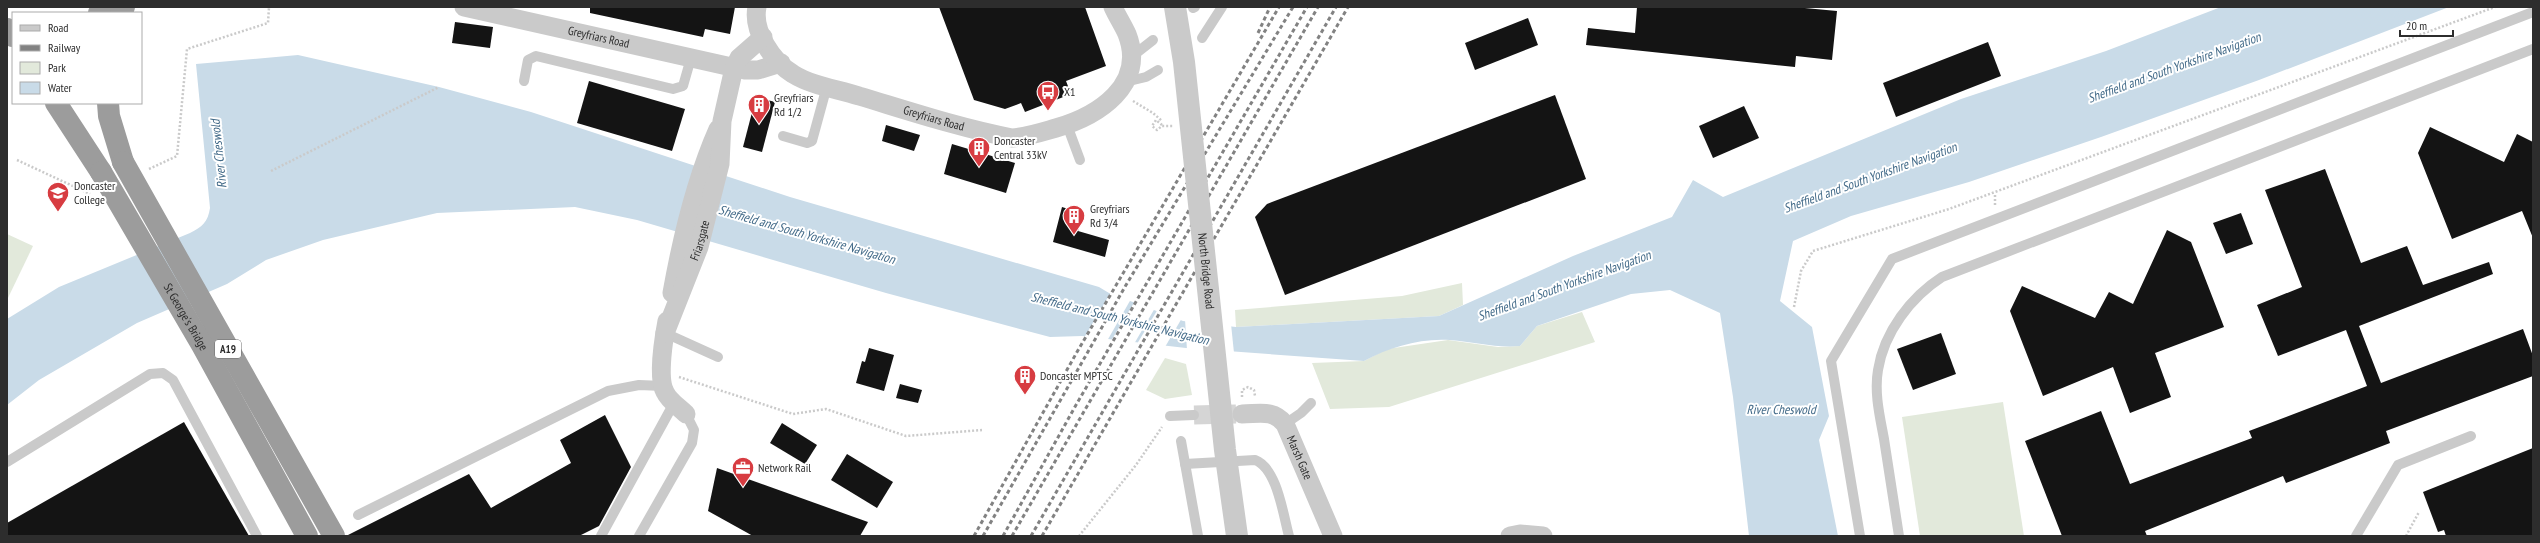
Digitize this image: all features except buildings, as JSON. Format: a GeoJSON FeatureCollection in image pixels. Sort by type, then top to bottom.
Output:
{"type":"FeatureCollection","features":[{"type":"Feature","properties":{"kind":"highway","name":"St George's Bridge"},"geometry":{"type":"LineString","coordinates":[[57,104],[100,172],[202,345],[307,536]]}},
{"type":"Feature","properties":{"kind":"highway","name":"St George's Bridge"},"geometry":{"type":"LineString","coordinates":[[108,104],[109,116],[132,167],[334,536]]}},
{"type":"Feature","properties":{"kind":"street","name":"Greyfriars Road"},"geometry":{"type":"LineString","coordinates":[[464,7],[516,13],[691,58],[745,70],[758,70],[771,50],[800,78],[1012,138],[1026,137],[1067,125],[1102,109],[1121,87],[1128,73],[1130,58],[1127,34],[1113,7]]}},
{"type":"Feature","properties":{"kind":"street"},"geometry":{"type":"LineString","coordinates":[[734,68],[739,58],[771,50],[757,22],[757,7]]}},
{"type":"Feature","properties":{"kind":"street","name":"North Bridge Road"},"geometry":{"type":"LineString","coordinates":[[1188,7],[1184,62],[1224,450],[1237,536]]}},
{"type":"Feature","properties":{"kind":"street","name":"Friarsgate"},"geometry":{"type":"LineString","coordinates":[[662,379],[665,333],[712,162],[734,68]]}},
{"type":"Feature","properties":{"kind":"street"},"geometry":{"type":"LineString","coordinates":[[662,379],[664,392],[680,409]]}},
{"type":"Feature","properties":{"kind":"street","name":"Marsh Gate"},"geometry":{"type":"LineString","coordinates":[[1245,404],[1278,416],[1285,424],[1333,536]]}},
{"type":"Feature","properties":{"kind":"street"},"geometry":{"type":"LineString","coordinates":[[1510,536],[1520,534],[1543,536]]}},
{"type":"Feature","properties":{"kind":"lane"},"geometry":{"type":"LineString","coordinates":[[1202,38],[1222,7]]}},
{"type":"Feature","properties":{"kind":"lane"},"geometry":{"type":"LineString","coordinates":[[1860,536],[1831,361],[1892,259],[2533,12]]}},
{"type":"Feature","properties":{"kind":"lane"},"geometry":{"type":"LineString","coordinates":[[1130,58],[1153,40]]}},
{"type":"Feature","properties":{"kind":"lane"},"geometry":{"type":"LineString","coordinates":[[1899,536],[1877,396],[1878,370],[1885,345],[1899,319],[1928,286],[1942,277],[2533,49]]}},
{"type":"Feature","properties":{"kind":"lane"},"geometry":{"type":"LineString","coordinates":[[524,81],[528,60],[536,56],[673,88],[680,88],[684,86],[691,58]]}},
{"type":"Feature","properties":{"kind":"lane"},"geometry":{"type":"LineString","coordinates":[[1121,87],[1158,70]]}},
{"type":"Feature","properties":{"kind":"lane"},"geometry":{"type":"LineString","coordinates":[[783,136],[807,143],[812,141],[827,86]]}},
{"type":"Feature","properties":{"kind":"lane"},"geometry":{"type":"LineString","coordinates":[[1067,125],[1080,160]]}},
{"type":"Feature","properties":{"kind":"lane"},"geometry":{"type":"LineString","coordinates":[[665,333],[718,356]]}},
{"type":"Feature","properties":{"kind":"lane"},"geometry":{"type":"LineString","coordinates":[[7,462],[150,374],[163,373],[174,380],[257,536]]}},
{"type":"Feature","properties":{"kind":"lane"},"geometry":{"type":"LineString","coordinates":[[358,515],[608,391],[662,379]]}},
{"type":"Feature","properties":{"kind":"lane"},"geometry":{"type":"LineString","coordinates":[[1285,424],[1301,413],[1311,403]]}},
{"type":"Feature","properties":{"kind":"lane"},"geometry":{"type":"LineString","coordinates":[[601,536],[680,409],[694,430],[692,443],[639,536]]}},
{"type":"Feature","properties":{"kind":"lane"},"geometry":{"type":"LineString","coordinates":[[1170,416],[1194,415]]}},
{"type":"Feature","properties":{"kind":"lane"},"geometry":{"type":"LineString","coordinates":[[2356,536],[2398,465],[2471,436]]}},
{"type":"Feature","properties":{"kind":"lane"},"geometry":{"type":"LineString","coordinates":[[1181,441],[1198,536]]}},
{"type":"Feature","properties":{"kind":"lane"},"geometry":{"type":"LineString","coordinates":[[1185,464],[1255,460],[1261,462],[1272,477],[1289,536]]}},
{"type":"Feature","properties":{"kind":"path"},"geometry":{"type":"LineString","coordinates":[[132,167],[177,156],[187,49],[268,23],[270,7]]}},
{"type":"Feature","properties":{"kind":"path"},"geometry":{"type":"LineString","coordinates":[[1794,307],[1801,271],[1813,251],[1949,209],[2495,7]]}},
{"type":"Feature","properties":{"kind":"path"},"geometry":{"type":"LineString","coordinates":[[272,171],[438,87]]}},
{"type":"Feature","properties":{"kind":"path"},"geometry":{"type":"LineString","coordinates":[[1121,87],[1163,123],[1162,125],[1158,120],[1155,121],[1152,125],[1154,129],[1159,130],[1162,126]]}},
{"type":"Feature","properties":{"kind":"path"},"geometry":{"type":"LineString","coordinates":[[17,160],[92,195]]}},
{"type":"Feature","properties":{"kind":"path"},"geometry":{"type":"LineString","coordinates":[[662,379],[793,414],[826,409],[906,436],[982,430]]}},
{"type":"Feature","properties":{"kind":"path"},"geometry":{"type":"LineString","coordinates":[[1250,387],[1255,394],[1245,404],[1242,390],[1250,387]]}},
{"type":"Feature","properties":{"kind":"path"},"geometry":{"type":"LineString","coordinates":[[1079,536],[1136,465],[1170,416]]}},
{"type":"Feature","properties":{"kind":"path"},"geometry":{"type":"LineString","coordinates":[[2406,536],[2419,512]]}},
{"type":"Feature","properties":{"kind":"green space"},"geometry":{"type":"Polygon","coordinates":[[[7,234],[33,246],[7,300],[7,234]]]}},
{"type":"Feature","properties":{"kind":"green space"},"geometry":{"type":"Polygon","coordinates":[[[1462,283],[1463,305],[1439,316],[1236,327],[1235,310],[1402,296],[1462,283]]]}},
{"type":"Feature","properties":{"kind":"green space"},"geometry":{"type":"Polygon","coordinates":[[[1582,312],[1595,342],[1389,407],[1330,409],[1312,363],[1364,361],[1387,349],[1448,340],[1498,347],[1520,346],[1537,326],[1582,312]]]}},
{"type":"Feature","properties":{"kind":"green space"},"geometry":{"type":"Polygon","coordinates":[[[1165,358],[1186,364],[1192,395],[1165,399],[1146,390],[1165,358]]]}},
{"type":"Feature","properties":{"kind":"green space"},"geometry":{"type":"Polygon","coordinates":[[[2003,402],[2024,536],[1920,536],[1902,417],[2003,402]]]}},
{"type":"Feature","properties":{"kind":"water"},"geometry":{"type":"Polygon","coordinates":[[[2221,7],[2449,7],[2259,80],[2101,137],[1969,182],[1851,216],[1793,241],[1780,301],[1812,327],[1829,416],[1819,440],[1838,536],[1749,536],[1733,397],[1720,313],[1670,290],[1631,294],[1537,326],[1520,346],[1493,346],[1450,340],[1428,340],[1406,344],[1364,361],[1186,348],[1082,336],[1050,337],[886,293],[637,220],[575,207],[437,213],[323,240],[266,260],[227,284],[137,323],[39,380],[7,405],[7,319],[59,287],[198,229],[208,217],[210,208],[196,64],[298,55],[439,87],[531,112],[790,197],[1099,287],[1109,293],[1183,321],[1236,327],[1439,316],[1573,256],[1672,217],[1693,180],[1723,197],[1961,99],[2106,51],[2221,7]]]}},
{"type":"Feature","properties":{"kind":"pier"},"geometry":{"type":"Polygon","coordinates":[[[1111,292],[1131,299],[1107,341],[1084,338],[1111,292]]]}},
{"type":"Feature","properties":{"kind":"pier"},"geometry":{"type":"Polygon","coordinates":[[[1135,301],[1155,308],[1134,344],[1111,341],[1135,301]]]}},
{"type":"Feature","properties":{"kind":"pier"},"geometry":{"type":"Polygon","coordinates":[[[1158,309],[1182,318],[1165,347],[1137,344],[1158,309]]]}},
{"type":"Feature","properties":{"kind":"pier"},"geometry":{"type":"Polygon","coordinates":[[[1185,319],[1231,324],[1234,353],[1187,350],[1185,319]]]}},
{"type":"Feature","properties":{"kind":"tunnel"},"geometry":{"type":"LineString","coordinates":[[1194,415],[1236,414]]}},
{"type":"Feature","properties":{"kind":"railway"},"geometry":{"type":"LineString","coordinates":[[1258,33],[1270,7]]}},
{"type":"Feature","properties":{"kind":"railway"},"geometry":{"type":"LineString","coordinates":[[974,536],[1077,352],[1279,7]]}},
{"type":"Feature","properties":{"kind":"railway"},"geometry":{"type":"LineString","coordinates":[[983,536],[1126,285],[1293,7]]}},
{"type":"Feature","properties":{"kind":"railway"},"geometry":{"type":"LineString","coordinates":[[1003,536],[1076,405],[1307,7]]}},
{"type":"Feature","properties":{"kind":"railway"},"geometry":{"type":"LineString","coordinates":[[1012,536],[1318,7]]}},
{"type":"Feature","properties":{"kind":"railway"},"geometry":{"type":"LineString","coordinates":[[1031,536],[1336,7]]}},
{"type":"Feature","properties":{"kind":"railway"},"geometry":{"type":"LineString","coordinates":[[1042,536],[1348,7]]}},
{"type":"Feature","properties":{"kind":"place","name":"X1"},"geometry":{"type":"Point","coordinates":[1048,112]}},
{"type":"Feature","properties":{"kind":"place","name":"Greyfriars Rd 1/2"},"geometry":{"type":"Point","coordinates":[759,124]}},
{"type":"Feature","properties":{"kind":"place","name":"Doncaster Central 33kV"},"geometry":{"type":"Point","coordinates":[979,168]}},
{"type":"Feature","properties":{"kind":"place","name":"Doncaster College"},"geometry":{"type":"Point","coordinates":[58,212]}},
{"type":"Feature","properties":{"kind":"place","name":"Greyfriars Rd 3/4"},"geometry":{"type":"Point","coordinates":[1074,236]}},
{"type":"Feature","properties":{"kind":"place","name":"Doncaster MPTSC"},"geometry":{"type":"Point","coordinates":[1025,396]}},
{"type":"Feature","properties":{"kind":"place","name":"Network Rail"},"geometry":{"type":"Point","coordinates":[743,488]}},
{"type":"Feature","properties":{"kind":"water label","name":"Sheffield and South Yorkshire Navigation"},"geometry":{"type":"Point","coordinates":[2174,67]}},
{"type":"Feature","properties":{"kind":"water label","name":"River Cheswold"},"geometry":{"type":"Point","coordinates":[218,154]}},
{"type":"Feature","properties":{"kind":"water label","name":"Sheffield and South Yorkshire Navigation"},"geometry":{"type":"Point","coordinates":[1870,177]}},
{"type":"Feature","properties":{"kind":"water label","name":"Sheffield and South Yorkshire Navigation"},"geometry":{"type":"Point","coordinates":[807,234]}},
{"type":"Feature","properties":{"kind":"water label","name":"Sheffield and South Yorkshire Navigation"},"geometry":{"type":"Point","coordinates":[1564,285]}},
{"type":"Feature","properties":{"kind":"water label","name":"Sheffield and South Yorkshire Navigation"},"geometry":{"type":"Point","coordinates":[1120,318]}},
{"type":"Feature","properties":{"kind":"water label","name":"River Cheswold"},"geometry":{"type":"Point","coordinates":[1781,409]}}]}
